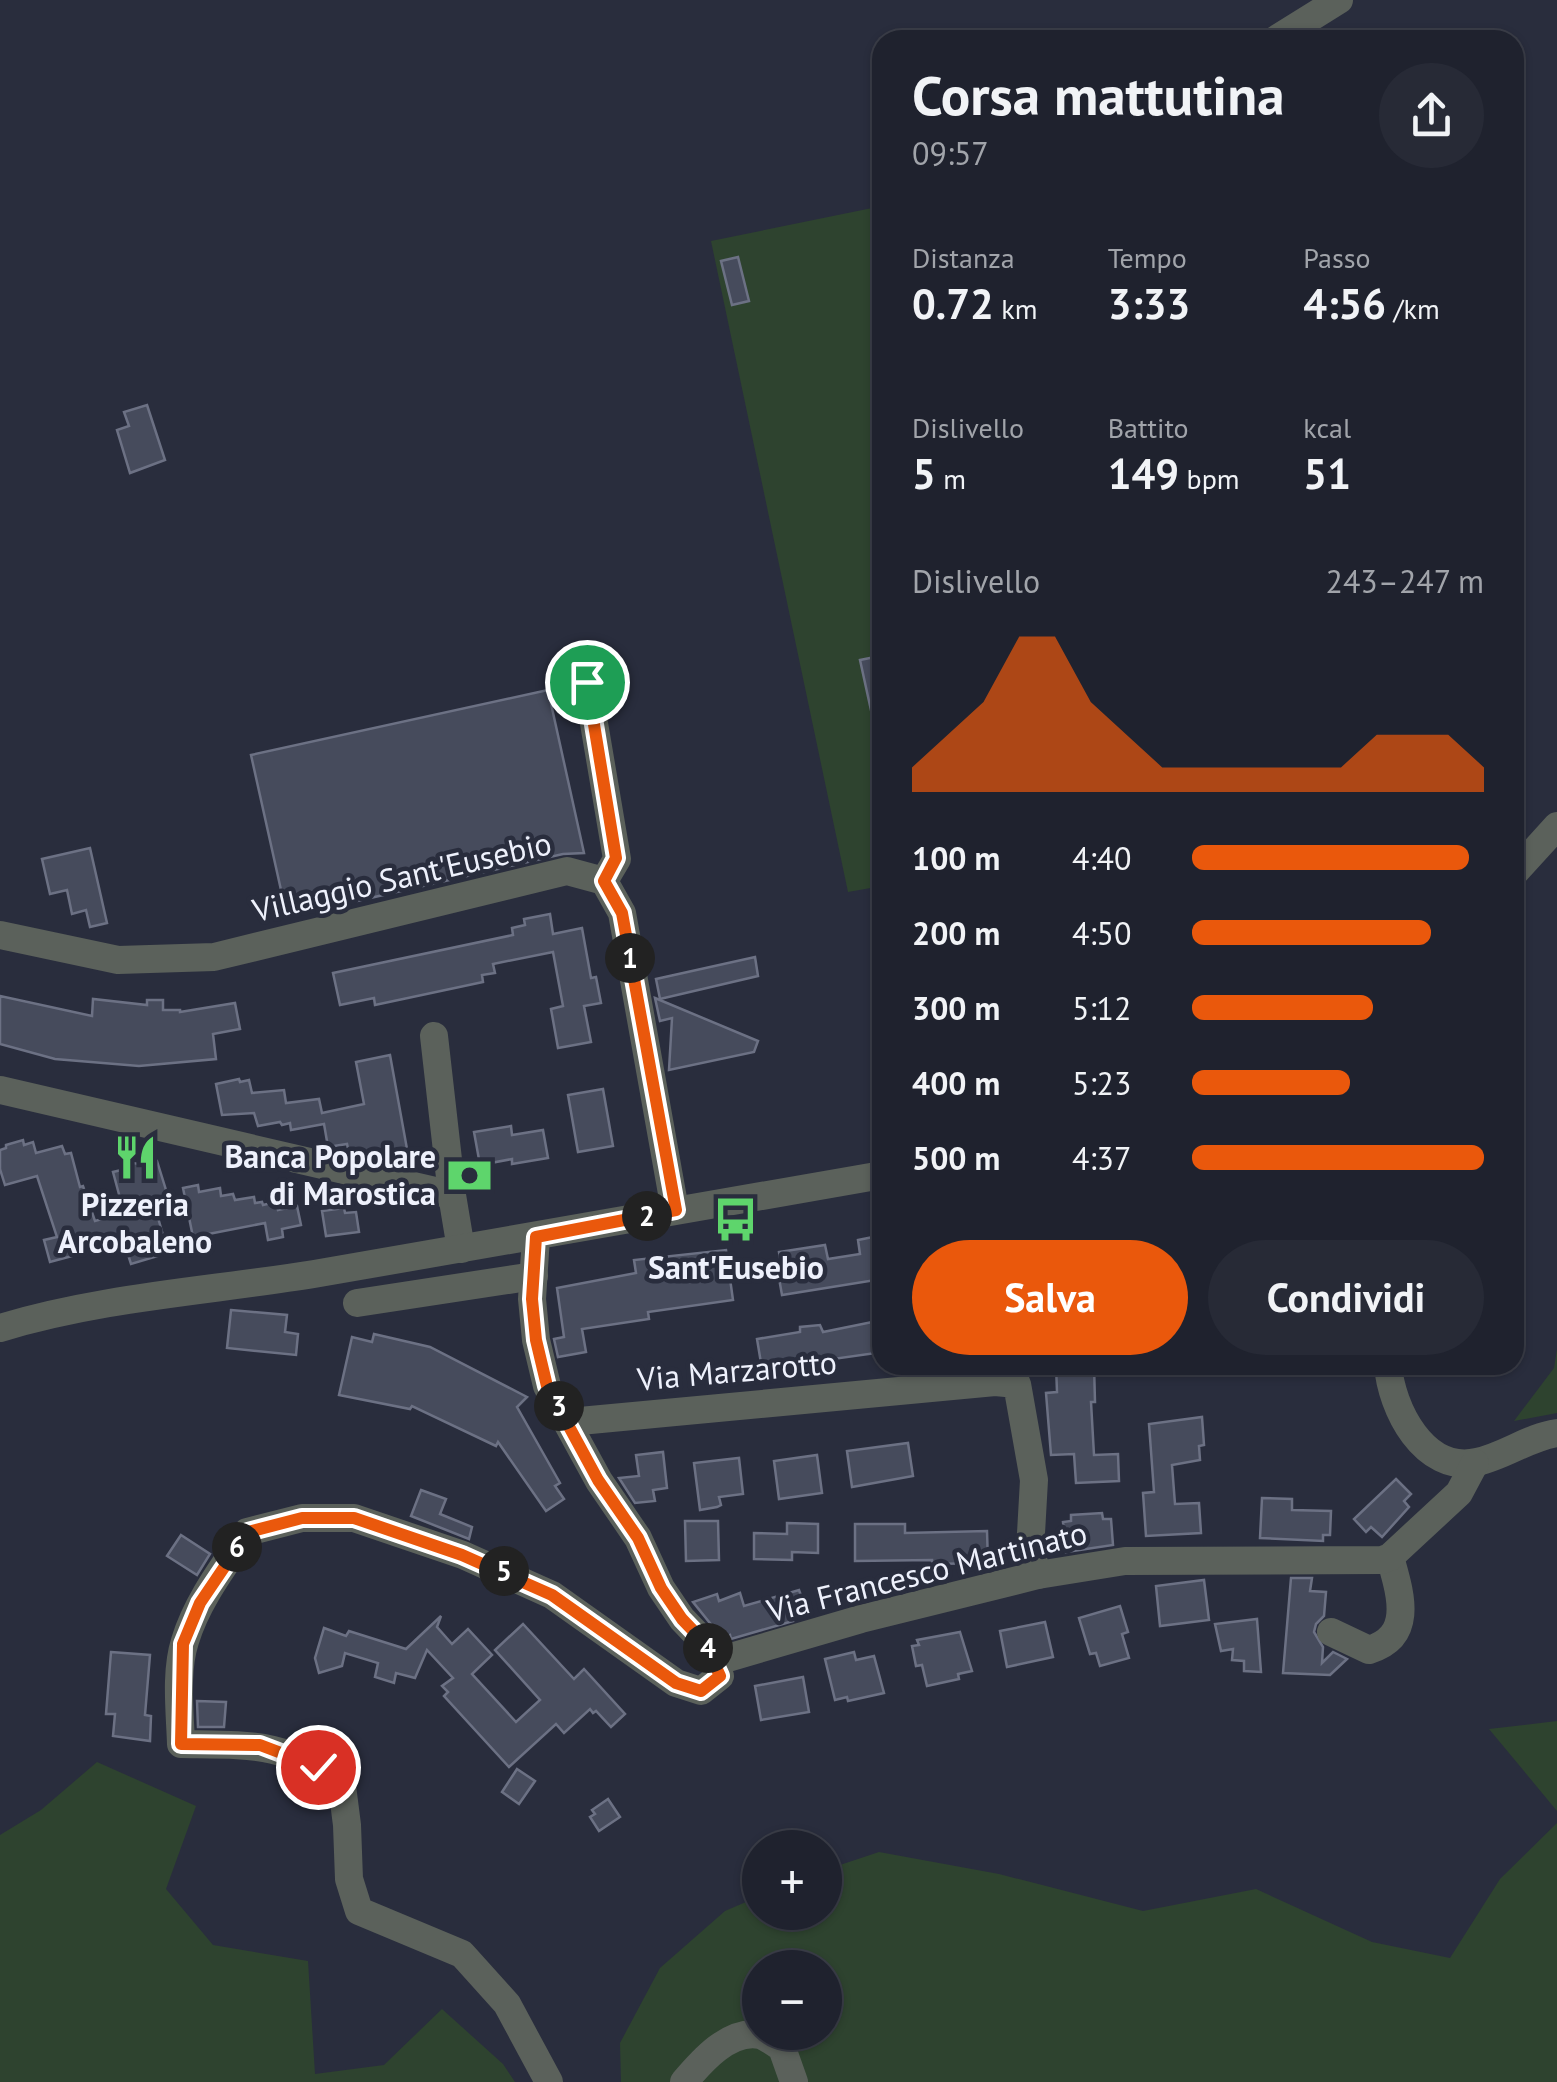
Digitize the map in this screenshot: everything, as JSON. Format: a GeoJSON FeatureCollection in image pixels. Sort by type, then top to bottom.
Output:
{"type":"FeatureCollection","features":[{"type":"Feature","properties":{"kind":"street"},"geometry":{"type":"LineString","coordinates":[[1291,30],[1339,0]]}},
{"type":"Feature","properties":{"kind":"street"},"geometry":{"type":"LineString","coordinates":[[566,664],[587,682],[616,858],[604,881],[622,913],[676,1210]]}},
{"type":"Feature","properties":{"kind":"street"},"geometry":{"type":"LineString","coordinates":[[1524,862],[1557,826]]}},
{"type":"Feature","properties":{"kind":"street","name":"Villaggio Sant'Eusebio"},"geometry":{"type":"LineString","coordinates":[[0,935],[118,960],[214,957],[566,871],[604,881]]}},
{"type":"Feature","properties":{"kind":"street"},"geometry":{"type":"LineString","coordinates":[[434,1036],[461,1249]]}},
{"type":"Feature","properties":{"kind":"street"},"geometry":{"type":"LineString","coordinates":[[0,1090],[452,1194]]}},
{"type":"Feature","properties":{"kind":"street"},"geometry":{"type":"LineString","coordinates":[[0,1328],[50,1313],[123,1300],[257,1283],[872,1177]]}},
{"type":"Feature","properties":{"kind":"street"},"geometry":{"type":"LineString","coordinates":[[536,1237],[536,1340],[547,1386],[598,1480],[638,1538],[661,1588],[705,1643],[720,1676],[701,1691],[676,1683],[552,1595],[462,1555],[354,1518],[302,1518],[248,1532],[200,1603],[183,1644],[181,1744],[260,1745],[318,1767],[342,1786],[349,1879],[359,1910],[462,1954],[507,2004],[549,2082]]}},
{"type":"Feature","properties":{"kind":"street"},"geometry":{"type":"LineString","coordinates":[[357,1304],[534,1276]]}},
{"type":"Feature","properties":{"kind":"street"},"geometry":{"type":"LineString","coordinates":[[1390,1375],[1394,1394],[1414,1437],[1434,1454],[1453,1462],[1474,1463],[1545,1434],[1557,1433]]}},
{"type":"Feature","properties":{"kind":"street","name":"Via Marzarotto"},"geometry":{"type":"LineString","coordinates":[[568,1422],[995,1382],[1017,1384],[1034,1480],[1030,1551],[1038,1575]]}},
{"type":"Feature","properties":{"kind":"street"},"geometry":{"type":"LineString","coordinates":[[1331,1632],[1369,1650],[1384,1645],[1396,1634],[1401,1608],[1390,1556],[1459,1493],[1474,1463]]}},
{"type":"Feature","properties":{"kind":"street","name":"Via Francesco Martinato"},"geometry":{"type":"LineString","coordinates":[[714,1662],[1038,1575],[1124,1561],[1382,1560],[1390,1556]]}},
{"type":"Feature","properties":{"kind":"street"},"geometry":{"type":"LineString","coordinates":[[684,2082],[728,2040],[759,2035],[782,2048],[794,2082]]}},
{"type":"Feature","properties":{"kind":"green space"},"geometry":{"type":"Polygon","coordinates":[[[872,208],[872,888],[848,892],[711,241],[872,208]]]}},
{"type":"Feature","properties":{"kind":"green space"},"geometry":{"type":"Polygon","coordinates":[[[1557,1349],[1557,1413],[1514,1421],[1554,1368],[1557,1349]]]}},
{"type":"Feature","properties":{"kind":"green space"},"geometry":{"type":"Polygon","coordinates":[[[1557,1721],[1557,1811],[1489,1729],[1557,1721]]]}},
{"type":"Feature","properties":{"kind":"green space"},"geometry":{"type":"Polygon","coordinates":[[[97,1762],[196,1806],[166,1889],[213,1945],[308,1961],[315,2074],[384,2065],[442,2009],[503,2064],[515,2082],[0,2082],[0,1835],[41,1810],[97,1762]]]}},
{"type":"Feature","properties":{"kind":"green space"},"geometry":{"type":"Polygon","coordinates":[[[1557,1823],[1557,2082],[621,2082],[620,2043],[660,1968],[725,1911],[742,1904],[742,1930],[842,1930],[842,1864],[879,1852],[999,1874],[1143,1911],[1256,1889],[1372,1942],[1450,1958],[1500,1879],[1557,1823]]]}},
{"type":"Feature","properties":{"kind":"building"},"geometry":{"type":"Polygon","coordinates":[[[738,257],[749,301],[732,305],[721,261],[738,257]]]}},
{"type":"Feature","properties":{"kind":"building"},"geometry":{"type":"Polygon","coordinates":[[[147,405],[165,460],[130,473],[117,430],[129,426],[124,412],[147,405]]]}},
{"type":"Feature","properties":{"kind":"building"},"geometry":{"type":"Polygon","coordinates":[[[872,658],[872,715],[860,660],[872,658]]]}},
{"type":"Feature","properties":{"kind":"building"},"geometry":{"type":"Polygon","coordinates":[[[548,690],[584,853],[563,854],[287,917],[251,755],[548,690]]]}},
{"type":"Feature","properties":{"kind":"building"},"geometry":{"type":"Polygon","coordinates":[[[90,848],[107,923],[90,927],[86,910],[72,914],[67,890],[50,894],[42,859],[90,848]]]}},
{"type":"Feature","properties":{"kind":"building"},"geometry":{"type":"Polygon","coordinates":[[[550,914],[553,934],[582,928],[591,978],[596,977],[601,1003],[584,1006],[591,1042],[558,1048],[551,1009],[563,1006],[553,952],[493,964],[495,973],[482,975],[483,982],[375,1005],[374,998],[340,1005],[333,973],[513,935],[512,928],[525,925],[524,919],[550,914]]]}},
{"type":"Feature","properties":{"kind":"building"},"geometry":{"type":"Polygon","coordinates":[[[755,957],[758,976],[660,999],[656,979],[755,957]]]}},
{"type":"Feature","properties":{"kind":"building"},"geometry":{"type":"Polygon","coordinates":[[[0,996],[92,1016],[93,999],[147,1005],[147,1000],[163,1000],[163,1010],[180,1012],[235,1003],[240,1029],[213,1034],[216,1059],[139,1066],[55,1059],[0,1044],[0,996]]]}},
{"type":"Feature","properties":{"kind":"building"},"geometry":{"type":"Polygon","coordinates":[[[655,998],[758,1041],[754,1052],[669,1070],[672,1018],[660,1021],[655,998]]]}},
{"type":"Feature","properties":{"kind":"building"},"geometry":{"type":"Polygon","coordinates":[[[390,1055],[407,1149],[366,1157],[362,1151],[349,1153],[347,1144],[328,1147],[324,1124],[291,1130],[290,1123],[258,1126],[254,1113],[222,1115],[216,1084],[239,1079],[249,1080],[252,1093],[284,1090],[286,1103],[319,1099],[322,1113],[364,1104],[356,1062],[390,1055]]]}},
{"type":"Feature","properties":{"kind":"building"},"geometry":{"type":"Polygon","coordinates":[[[603,1089],[613,1146],[578,1152],[568,1095],[603,1089]]]}},
{"type":"Feature","properties":{"kind":"building"},"geometry":{"type":"Polygon","coordinates":[[[511,1126],[512,1135],[543,1130],[548,1158],[480,1165],[474,1132],[511,1126]]]}},
{"type":"Feature","properties":{"kind":"building"},"geometry":{"type":"Polygon","coordinates":[[[23,1140],[24,1145],[33,1142],[36,1153],[62,1146],[65,1154],[71,1153],[95,1221],[124,1213],[113,1172],[130,1168],[133,1163],[146,1165],[157,1161],[170,1203],[155,1207],[168,1253],[131,1264],[124,1242],[50,1262],[44,1240],[57,1237],[37,1176],[5,1185],[0,1169],[0,1150],[23,1140]]]}},
{"type":"Feature","properties":{"kind":"building"},"geometry":{"type":"Polygon","coordinates":[[[198,1185],[199,1192],[220,1188],[221,1196],[233,1194],[235,1200],[254,1197],[255,1203],[263,1205],[276,1202],[278,1210],[297,1206],[301,1225],[282,1229],[283,1237],[268,1240],[265,1223],[193,1237],[183,1188],[198,1185]]]}},
{"type":"Feature","properties":{"kind":"building"},"geometry":{"type":"Polygon","coordinates":[[[344,1208],[345,1213],[356,1212],[359,1232],[326,1236],[322,1211],[344,1208]]]}},
{"type":"Feature","properties":{"kind":"building"},"geometry":{"type":"Polygon","coordinates":[[[872,1237],[872,1281],[782,1295],[777,1267],[781,1266],[779,1252],[825,1245],[828,1259],[860,1254],[858,1240],[872,1237]]]}},
{"type":"Feature","properties":{"kind":"building"},"geometry":{"type":"Polygon","coordinates":[[[726,1250],[733,1300],[648,1312],[649,1319],[582,1329],[586,1352],[558,1357],[554,1339],[564,1337],[557,1288],[636,1273],[634,1260],[726,1250]]]}},
{"type":"Feature","properties":{"kind":"building"},"geometry":{"type":"Polygon","coordinates":[[[231,1310],[287,1315],[285,1332],[298,1334],[296,1355],[227,1348],[231,1310]]]}},
{"type":"Feature","properties":{"kind":"building"},"geometry":{"type":"Polygon","coordinates":[[[872,1322],[872,1354],[762,1369],[757,1339],[800,1332],[800,1327],[820,1325],[823,1332],[872,1322]]]}},
{"type":"Feature","properties":{"kind":"building"},"geometry":{"type":"Polygon","coordinates":[[[374,1334],[430,1347],[527,1397],[517,1407],[560,1483],[555,1486],[564,1499],[546,1511],[498,1442],[496,1446],[412,1406],[410,1409],[339,1395],[352,1337],[372,1342],[374,1334]]]}},
{"type":"Feature","properties":{"kind":"building"},"geometry":{"type":"Polygon","coordinates":[[[1056,1375],[1094,1375],[1095,1402],[1091,1402],[1094,1455],[1118,1454],[1119,1481],[1076,1483],[1074,1454],[1051,1455],[1046,1393],[1057,1392],[1056,1375]]]}},
{"type":"Feature","properties":{"kind":"building"},"geometry":{"type":"Polygon","coordinates":[[[1202,1417],[1204,1445],[1199,1446],[1200,1460],[1172,1465],[1175,1504],[1199,1503],[1201,1533],[1146,1536],[1143,1493],[1154,1492],[1149,1424],[1202,1417]]]}},
{"type":"Feature","properties":{"kind":"building"},"geometry":{"type":"Polygon","coordinates":[[[908,1443],[913,1476],[852,1487],[847,1451],[908,1443]]]}},
{"type":"Feature","properties":{"kind":"building"},"geometry":{"type":"Polygon","coordinates":[[[663,1452],[667,1488],[653,1490],[655,1501],[635,1503],[619,1478],[639,1476],[636,1455],[663,1452]]]}},
{"type":"Feature","properties":{"kind":"building"},"geometry":{"type":"Polygon","coordinates":[[[817,1455],[822,1493],[779,1499],[774,1461],[817,1455]]]}},
{"type":"Feature","properties":{"kind":"building"},"geometry":{"type":"Polygon","coordinates":[[[739,1458],[743,1494],[719,1497],[721,1505],[700,1510],[694,1463],[739,1458]]]}},
{"type":"Feature","properties":{"kind":"building"},"geometry":{"type":"Polygon","coordinates":[[[1396,1479],[1411,1494],[1404,1501],[1409,1507],[1382,1537],[1371,1527],[1366,1532],[1354,1519],[1396,1479]]]}},
{"type":"Feature","properties":{"kind":"building"},"geometry":{"type":"Polygon","coordinates":[[[421,1490],[446,1499],[440,1514],[472,1527],[469,1539],[411,1516],[421,1490]]]}},
{"type":"Feature","properties":{"kind":"building"},"geometry":{"type":"Polygon","coordinates":[[[1262,1498],[1292,1499],[1292,1510],[1331,1511],[1330,1535],[1323,1535],[1323,1541],[1260,1538],[1262,1498]]]}},
{"type":"Feature","properties":{"kind":"building"},"geometry":{"type":"Polygon","coordinates":[[[1102,1513],[1103,1519],[1111,1519],[1113,1545],[1066,1552],[1063,1522],[1071,1521],[1071,1515],[1102,1513]]]}},
{"type":"Feature","properties":{"kind":"building"},"geometry":{"type":"Polygon","coordinates":[[[685,1521],[718,1521],[719,1560],[686,1561],[685,1521]]]}},
{"type":"Feature","properties":{"kind":"building"},"geometry":{"type":"Polygon","coordinates":[[[787,1523],[818,1524],[818,1553],[792,1552],[792,1560],[754,1559],[754,1533],[787,1534],[787,1523]]]}},
{"type":"Feature","properties":{"kind":"building"},"geometry":{"type":"Polygon","coordinates":[[[855,1524],[905,1524],[905,1533],[987,1531],[988,1563],[855,1561],[855,1524]]]}},
{"type":"Feature","properties":{"kind":"building"},"geometry":{"type":"Polygon","coordinates":[[[181,1535],[210,1554],[197,1575],[167,1556],[181,1535]]]}},
{"type":"Feature","properties":{"kind":"building"},"geometry":{"type":"Polygon","coordinates":[[[1291,1578],[1312,1578],[1310,1591],[1326,1592],[1324,1616],[1314,1632],[1323,1647],[1322,1663],[1333,1652],[1347,1659],[1330,1675],[1283,1673],[1291,1578]]]}},
{"type":"Feature","properties":{"kind":"building"},"geometry":{"type":"Polygon","coordinates":[[[1204,1580],[1209,1620],[1160,1626],[1156,1586],[1204,1580]]]}},
{"type":"Feature","properties":{"kind":"building"},"geometry":{"type":"Polygon","coordinates":[[[799,1590],[805,1607],[799,1609],[801,1613],[792,1615],[793,1621],[731,1639],[730,1635],[722,1638],[693,1602],[717,1594],[719,1601],[740,1593],[744,1606],[799,1590]]]}},
{"type":"Feature","properties":{"kind":"building"},"geometry":{"type":"Polygon","coordinates":[[[1120,1606],[1128,1632],[1122,1634],[1129,1658],[1100,1666],[1096,1653],[1090,1654],[1079,1618],[1120,1606]]]}},
{"type":"Feature","properties":{"kind":"building"},"geometry":{"type":"Polygon","coordinates":[[[441,1616],[437,1627],[452,1644],[468,1629],[492,1655],[472,1674],[516,1722],[540,1700],[495,1650],[523,1624],[574,1679],[584,1669],[625,1714],[611,1727],[590,1709],[564,1733],[556,1724],[509,1767],[444,1696],[448,1692],[442,1686],[453,1678],[427,1650],[415,1678],[396,1673],[394,1683],[375,1677],[378,1663],[345,1653],[342,1666],[319,1673],[315,1658],[324,1628],[346,1636],[349,1631],[406,1649],[441,1616]]]}},
{"type":"Feature","properties":{"kind":"building"},"geometry":{"type":"Polygon","coordinates":[[[1257,1619],[1261,1672],[1244,1671],[1244,1661],[1232,1660],[1233,1649],[1221,1651],[1215,1624],[1257,1619]]]}},
{"type":"Feature","properties":{"kind":"building"},"geometry":{"type":"Polygon","coordinates":[[[1045,1622],[1053,1657],[1007,1667],[1000,1631],[1045,1622]]]}},
{"type":"Feature","properties":{"kind":"building"},"geometry":{"type":"Polygon","coordinates":[[[960,1632],[972,1671],[958,1674],[959,1679],[927,1686],[922,1665],[916,1666],[912,1646],[919,1645],[917,1640],[960,1632]]]}},
{"type":"Feature","properties":{"kind":"building"},"geometry":{"type":"Polygon","coordinates":[[[111,1652],[150,1655],[145,1715],[151,1716],[150,1741],[113,1736],[115,1714],[106,1714],[111,1652]]]}},
{"type":"Feature","properties":{"kind":"building"},"geometry":{"type":"Polygon","coordinates":[[[854,1652],[856,1660],[874,1656],[884,1693],[835,1700],[825,1659],[854,1652]]]}},
{"type":"Feature","properties":{"kind":"building"},"geometry":{"type":"Polygon","coordinates":[[[803,1677],[809,1712],[761,1720],[755,1686],[803,1677]]]}},
{"type":"Feature","properties":{"kind":"building"},"geometry":{"type":"Polygon","coordinates":[[[197,1701],[226,1702],[224,1727],[198,1727],[197,1701]]]}},
{"type":"Feature","properties":{"kind":"building"},"geometry":{"type":"Polygon","coordinates":[[[517,1769],[535,1781],[519,1804],[502,1792],[517,1769]]]}},
{"type":"Feature","properties":{"kind":"building"},"geometry":{"type":"Polygon","coordinates":[[[608,1799],[620,1817],[599,1831],[590,1817],[595,1814],[592,1810],[608,1799]]]}},
{"type":"Feature","properties":{"kind":"place","name":"Pizzeria Arcobaleno"},"geometry":{"type":"Point","coordinates":[135,1157]}},
{"type":"Feature","properties":{"kind":"place","name":"Banca Popolare di Marostica"},"geometry":{"type":"Point","coordinates":[469,1175]}},
{"type":"Feature","properties":{"kind":"place","name":"Sant'Eusebio"},"geometry":{"type":"Point","coordinates":[736,1220]}},
{"type":"Feature","properties":{"kind":"route"},"geometry":{"type":"LineString","coordinates":[[318,1767],[260,1745],[181,1744],[183,1644],[200,1603],[248,1532],[302,1518],[354,1518],[507,1572],[552,1595],[676,1683],[701,1691],[720,1676],[705,1643],[661,1588],[638,1538],[598,1480],[547,1386],[536,1340],[532,1299],[536,1237],[676,1210],[622,913],[604,881],[616,858],[587,682]]}}]}
